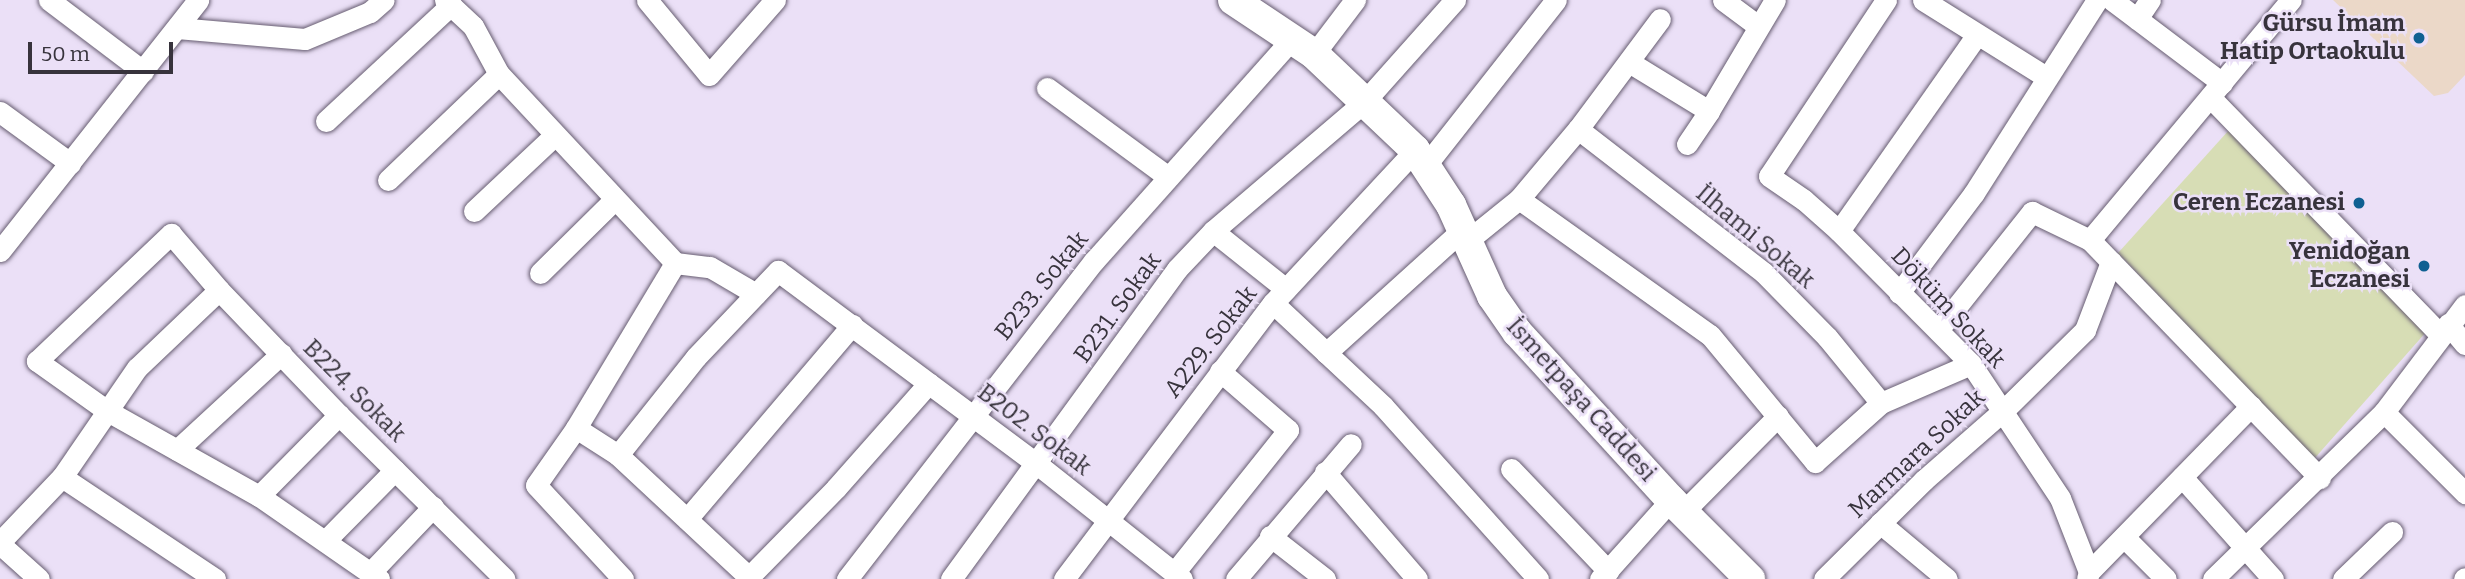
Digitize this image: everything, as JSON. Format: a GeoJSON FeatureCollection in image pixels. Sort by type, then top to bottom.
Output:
{"type":"FeatureCollection","features":[{"type":"Feature","properties":{"kind":"main road","name":"İsmetpaşa Caddesi"},"geometry":{"type":"LineString","coordinates":[[1233,0],[1303,46],[1420,158],[1451,205],[1492,296],[1517,332],[1736,574]]}},
{"type":"Feature","properties":{"kind":"street"},"geometry":{"type":"LineString","coordinates":[[49,0],[143,71]]}},
{"type":"Feature","properties":{"kind":"street"},"geometry":{"type":"LineString","coordinates":[[0,251],[198,0]]}},
{"type":"Feature","properties":{"kind":"street"},"geometry":{"type":"LineString","coordinates":[[177,28],[305,39],[370,12],[384,0]]}},
{"type":"Feature","properties":{"kind":"street"},"geometry":{"type":"LineString","coordinates":[[650,1],[709,75],[775,0]]}},
{"type":"Feature","properties":{"kind":"street","name":"B233. Sokak"},"geometry":{"type":"LineString","coordinates":[[847,579],[971,415],[1094,261],[1168,177],[1303,46],[1355,0]]}},
{"type":"Feature","properties":{"kind":"street","name":"B231. Sokak"},"geometry":{"type":"LineString","coordinates":[[951,579],[1177,269],[1213,231],[1364,102],[1455,0]]}},
{"type":"Feature","properties":{"kind":"street","name":"A229. Sokak"},"geometry":{"type":"LineString","coordinates":[[1064,579],[1220,371],[1280,296],[1420,158],[1556,0]]}},
{"type":"Feature","properties":{"kind":"street"},"geometry":{"type":"LineString","coordinates":[[1723,0],[1758,26]]}},
{"type":"Feature","properties":{"kind":"street"},"geometry":{"type":"LineString","coordinates":[[1686,144],[1709,111],[1775,0]]}},
{"type":"Feature","properties":{"kind":"street","name":"Döküm Sokak"},"geometry":{"type":"LineString","coordinates":[[1886,0],[1769,176],[1804,200],[1839,231],[1971,364],[2060,498],[2088,576]]}},
{"type":"Feature","properties":{"kind":"street"},"geometry":{"type":"LineString","coordinates":[[1923,0],[2046,77]]}},
{"type":"Feature","properties":{"kind":"street"},"geometry":{"type":"LineString","coordinates":[[1899,293],[1973,192],[2097,0]]}},
{"type":"Feature","properties":{"kind":"street"},"geometry":{"type":"LineString","coordinates":[[2112,0],[2216,90],[2445,329],[2465,344]]}},
{"type":"Feature","properties":{"kind":"street"},"geometry":{"type":"LineString","coordinates":[[2137,19],[2150,0]]}},
{"type":"Feature","properties":{"kind":"street"},"geometry":{"type":"LineString","coordinates":[[2090,240],[2291,0]]}},
{"type":"Feature","properties":{"kind":"street"},"geometry":{"type":"LineString","coordinates":[[326,121],[448,2],[473,26],[499,74],[675,263],[710,267],[756,294],[696,357],[618,455]]}},
{"type":"Feature","properties":{"kind":"street"},"geometry":{"type":"LineString","coordinates":[[1326,353],[1464,235],[1519,199],[1578,129],[1660,19]]}},
{"type":"Feature","properties":{"kind":"street"},"geometry":{"type":"LineString","coordinates":[[1839,231],[1977,35]]}},
{"type":"Feature","properties":{"kind":"street"},"geometry":{"type":"LineString","coordinates":[[1629,62],[1709,111]]}},
{"type":"Feature","properties":{"kind":"street"},"geometry":{"type":"LineString","coordinates":[[388,180],[499,74]]}},
{"type":"Feature","properties":{"kind":"street"},"geometry":{"type":"LineString","coordinates":[[1047,88],[1168,177]]}},
{"type":"Feature","properties":{"kind":"street"},"geometry":{"type":"LineString","coordinates":[[0,112],[70,163]]}},
{"type":"Feature","properties":{"kind":"street","name":"İlhami Sokak"},"geometry":{"type":"LineString","coordinates":[[1578,129],[1764,273],[1827,337],[1881,403]]}},
{"type":"Feature","properties":{"kind":"street"},"geometry":{"type":"LineString","coordinates":[[474,211],[555,135]]}},
{"type":"Feature","properties":{"kind":"street"},"geometry":{"type":"LineString","coordinates":[[540,273],[615,199]]}},
{"type":"Feature","properties":{"kind":"street"},"geometry":{"type":"LineString","coordinates":[[1519,199],[1710,335],[1815,462],[1881,403],[1971,364]]}},
{"type":"Feature","properties":{"kind":"street"},"geometry":{"type":"LineString","coordinates":[[1938,330],[2032,212],[2090,240],[2320,478]]}},
{"type":"Feature","properties":{"kind":"street"},"geometry":{"type":"LineString","coordinates":[[1213,231],[1280,296],[1326,353],[1383,406],[1538,579]]}},
{"type":"Feature","properties":{"kind":"street","name":"B224. Sokak"},"geometry":{"type":"LineString","coordinates":[[106,410],[37,361],[171,234],[219,290],[339,415],[505,579]]}},
{"type":"Feature","properties":{"kind":"street","name":"Marmara Sokak"},"geometry":{"type":"LineString","coordinates":[[1824,579],[1924,480],[2004,410],[2085,330],[2111,262]]}},
{"type":"Feature","properties":{"kind":"street"},"geometry":{"type":"LineString","coordinates":[[623,579],[536,485],[576,428],[675,263]]}},
{"type":"Feature","properties":{"kind":"street","name":"B202. Sokak"},"geometry":{"type":"LineString","coordinates":[[756,294],[778,271],[1037,464],[1178,576]]}},
{"type":"Feature","properties":{"kind":"street"},"geometry":{"type":"LineString","coordinates":[[39,579],[0,543],[62,477],[137,368],[219,290]]}},
{"type":"Feature","properties":{"kind":"street"},"geometry":{"type":"LineString","coordinates":[[2213,579],[2320,478],[2384,412],[2465,304]]}},
{"type":"Feature","properties":{"kind":"street"},"geometry":{"type":"LineString","coordinates":[[687,519],[852,326]]}},
{"type":"Feature","properties":{"kind":"street"},"geometry":{"type":"LineString","coordinates":[[177,450],[281,354]]}},
{"type":"Feature","properties":{"kind":"street"},"geometry":{"type":"LineString","coordinates":[[1178,576],[1288,430],[1220,371]]}},
{"type":"Feature","properties":{"kind":"street"},"geometry":{"type":"LineString","coordinates":[[576,428],[618,455],[749,578],[836,488],[929,383]]}},
{"type":"Feature","properties":{"kind":"street"},"geometry":{"type":"LineString","coordinates":[[2088,576],[2251,406]]}},
{"type":"Feature","properties":{"kind":"street"},"geometry":{"type":"LineString","coordinates":[[106,410],[259,496],[374,575],[433,507]]}},
{"type":"Feature","properties":{"kind":"street"},"geometry":{"type":"LineString","coordinates":[[2384,412],[2465,493]]}},
{"type":"Feature","properties":{"kind":"street"},"geometry":{"type":"LineString","coordinates":[[259,496],[339,415]]}},
{"type":"Feature","properties":{"kind":"street"},"geometry":{"type":"LineString","coordinates":[[1511,469],[1604,575],[1778,416]]}},
{"type":"Feature","properties":{"kind":"street"},"geometry":{"type":"LineString","coordinates":[[1236,579],[1351,444]]}},
{"type":"Feature","properties":{"kind":"street"},"geometry":{"type":"LineString","coordinates":[[326,540],[395,470]]}},
{"type":"Feature","properties":{"kind":"street"},"geometry":{"type":"LineString","coordinates":[[1325,472],[1418,579]]}},
{"type":"Feature","properties":{"kind":"street"},"geometry":{"type":"LineString","coordinates":[[62,477],[206,576]]}},
{"type":"Feature","properties":{"kind":"street"},"geometry":{"type":"LineString","coordinates":[[2182,477],[2273,579]]}},
{"type":"Feature","properties":{"kind":"street"},"geometry":{"type":"LineString","coordinates":[[1880,523],[1947,579]]}},
{"type":"Feature","properties":{"kind":"street"},"geometry":{"type":"LineString","coordinates":[[2343,579],[2392,532]]}},
{"type":"Feature","properties":{"kind":"street"},"geometry":{"type":"LineString","coordinates":[[1270,536],[1325,579]]}},
{"type":"Feature","properties":{"kind":"street"},"geometry":{"type":"LineString","coordinates":[[2124,537],[2166,579]]}},
{"type":"Feature","properties":{"kind":"shaded area","name":"Gürsu İmam Hatip Ortaokulu"},"geometry":{"type":"Polygon","coordinates":[[[2333,0],[2465,0],[2465,75],[2448,93],[2434,96],[2333,0]]]}},
{"type":"Feature","properties":{"kind":"green space"},"geometry":{"type":"Polygon","coordinates":[[[2229,130],[2427,331],[2314,459],[2118,253],[2229,130]]]}},
{"type":"Feature","properties":{"kind":"place","name":"Gürsu İmam Hatip Ortaokulu"},"geometry":{"type":"Point","coordinates":[2419,38]}},
{"type":"Feature","properties":{"kind":"place","name":"Ceren Eczanesi"},"geometry":{"type":"Point","coordinates":[2359,203]}},
{"type":"Feature","properties":{"kind":"place","name":"Yenidoğan Eczanesi"},"geometry":{"type":"Point","coordinates":[2424,266]}}]}
